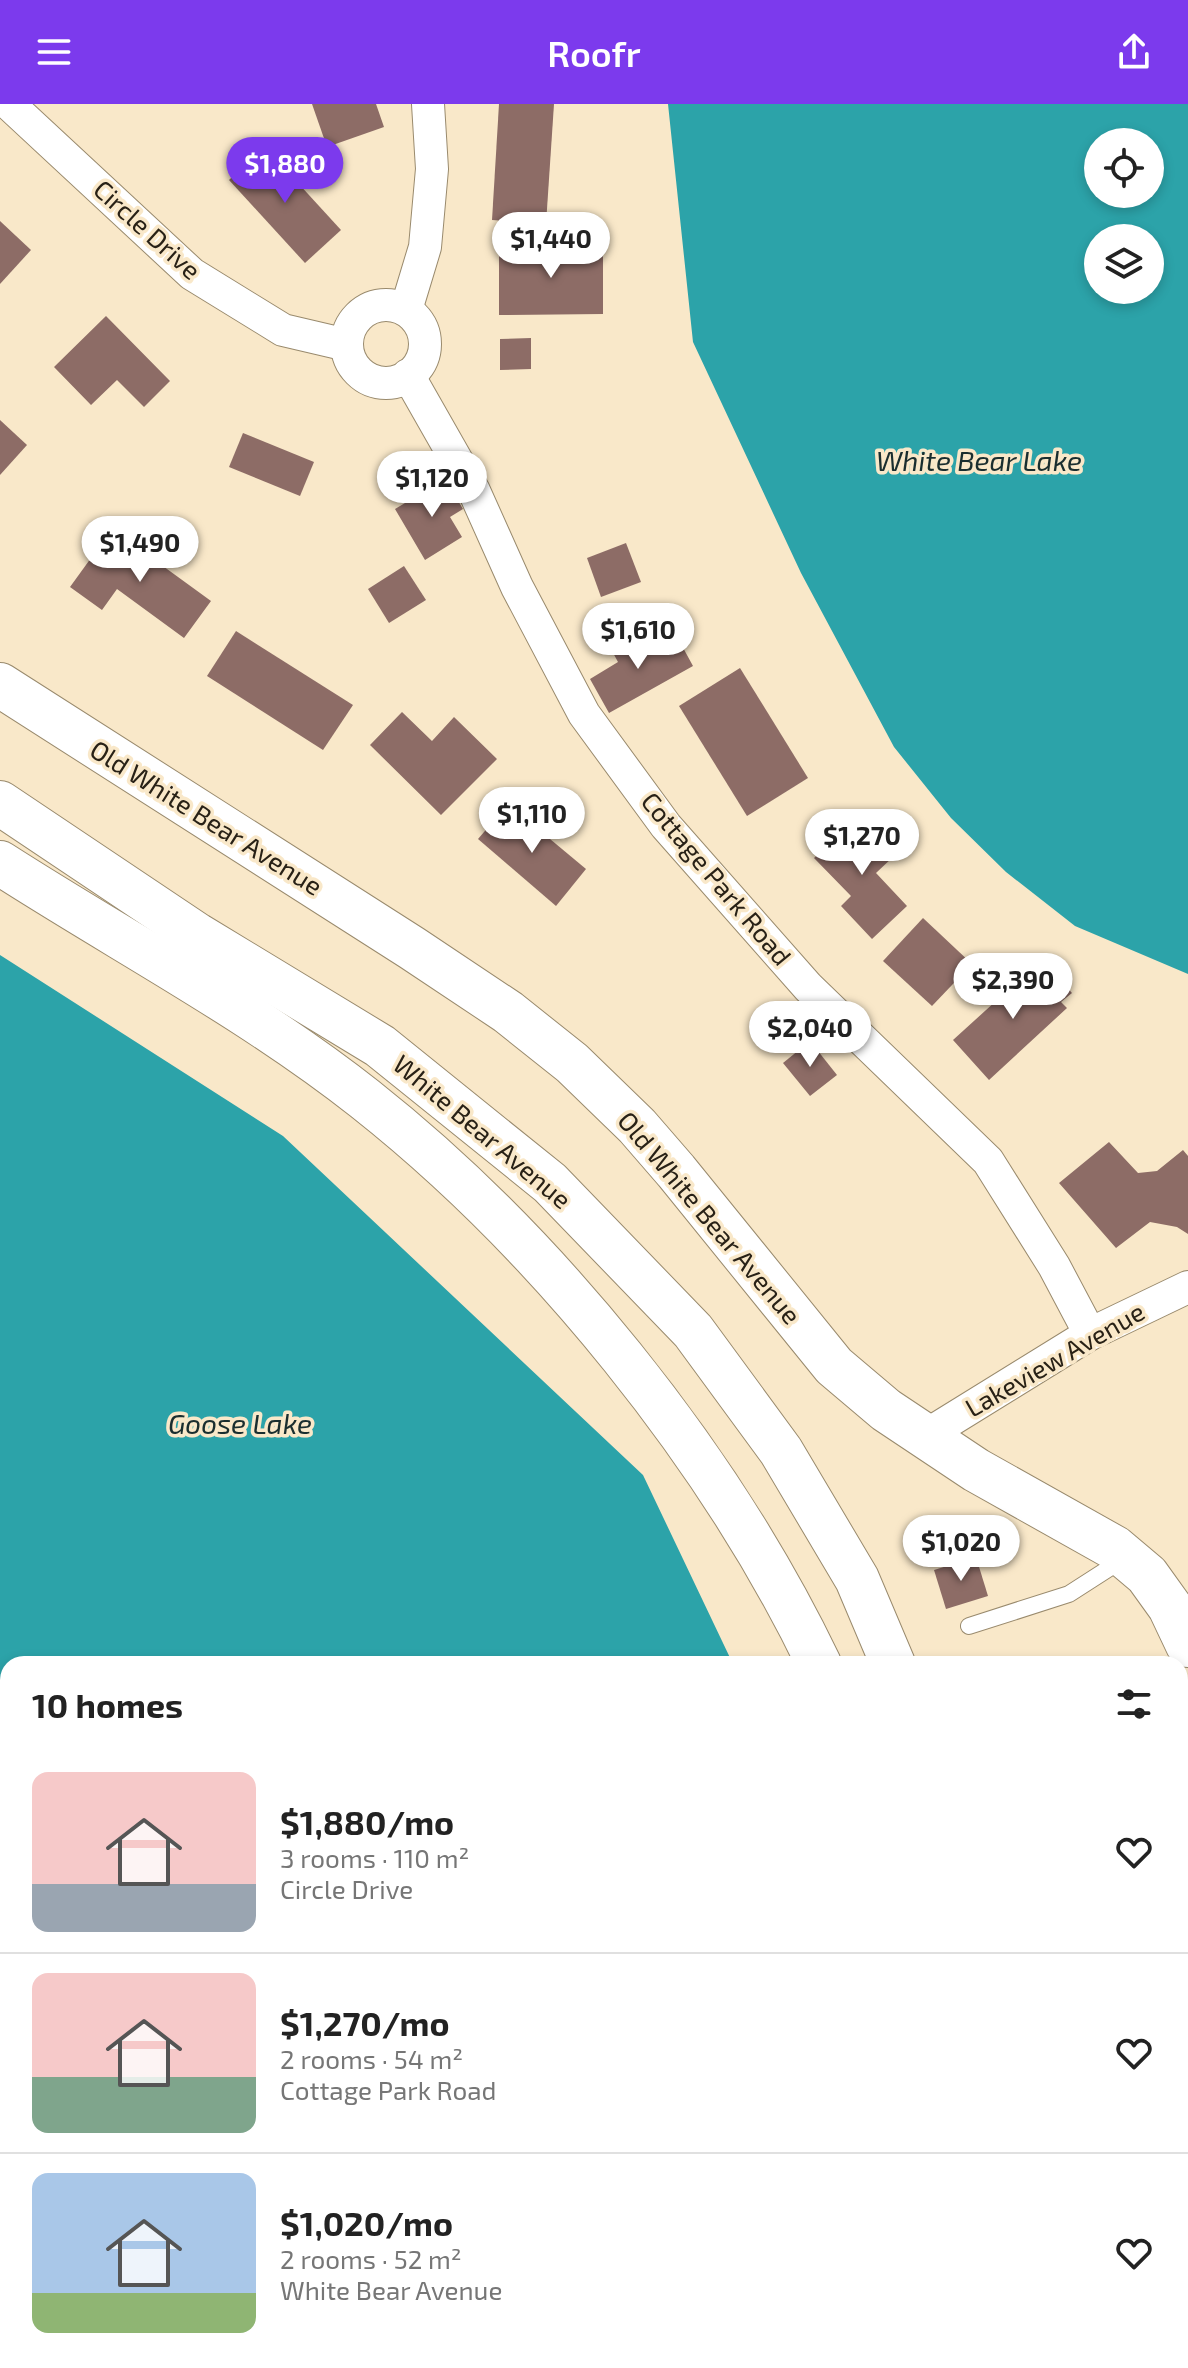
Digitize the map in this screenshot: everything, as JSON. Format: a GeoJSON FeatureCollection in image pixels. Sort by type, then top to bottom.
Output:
{"type":"FeatureCollection","features":[{"type":"Feature","properties":{"kind":"main road","name":"Old White Bear Avenue"},"geometry":{"type":"LineString","coordinates":[[0,685],[412,948],[508,1012],[572,1063],[667,1160],[834,1366],[886,1410],[925,1436],[1126,1558],[1147,1575],[1170,1607],[1188,1645]]}},
{"type":"Feature","properties":{"kind":"main road","name":"White Bear Avenue"},"geometry":{"type":"LineString","coordinates":[[0,803],[197,935],[380,1046],[550,1183],[693,1331],[781,1451],[857,1579],[890,1656]]}},
{"type":"Feature","properties":{"kind":"main road","name":"White Bear Avenue"},"geometry":{"type":"LineString","coordinates":[[0,863],[245,1015],[364,1098],[515,1237],[624,1360],[695,1457],[761,1554],[815,1656]]}},
{"type":"Feature","properties":{"kind":"street","name":"Circle Drive"},"geometry":{"type":"LineString","coordinates":[[9,104],[192,274],[283,330],[347,345]]}},
{"type":"Feature","properties":{"kind":"street"},"geometry":{"type":"LineString","coordinates":[[406,310],[425,247],[432,169],[428,104]]}},
{"type":"Feature","properties":{"kind":"street"},"geometry":{"type":"LineString","coordinates":[[380,306],[406,310],[418,322],[425,345],[422,358],[408,375],[386,383],[364,377],[349,358],[349,331],[365,311],[380,306]]}},
{"type":"Feature","properties":{"kind":"street","name":"Cottage Park Road"},"geometry":{"type":"LineString","coordinates":[[408,375],[474,491],[517,587],[584,714],[666,826],[808,987],[988,1161],[1054,1266],[1090,1334]]}},
{"type":"Feature","properties":{"kind":"street","name":"Lakeview Avenue"},"geometry":{"type":"LineString","coordinates":[[925,1436],[1090,1334],[1188,1287]]}},
{"type":"Feature","properties":{"kind":"lane"},"geometry":{"type":"LineString","coordinates":[[969,1626],[1069,1594],[1126,1558]]}},
{"type":"Feature","properties":{"kind":"water","name":"White Bear Lake"},"geometry":{"type":"Polygon","coordinates":[[[668,104],[1188,104],[1188,974],[1075,926],[1006,872],[951,818],[894,747],[801,573],[693,342],[668,104]]]}},
{"type":"Feature","properties":{"kind":"water","name":"Goose Lake"},"geometry":{"type":"Polygon","coordinates":[[[0,955],[283,1136],[643,1475],[729,1656],[0,1656],[0,955]]]}},
{"type":"Feature","properties":{"kind":"building"},"geometry":{"type":"Polygon","coordinates":[[[312,104],[376,104],[384,127],[327,147],[312,104]]]}},
{"type":"Feature","properties":{"kind":"building"},"geometry":{"type":"Polygon","coordinates":[[[499,104],[554,104],[546,224],[492,220],[499,104]]]}},
{"type":"Feature","properties":{"kind":"building"},"geometry":{"type":"Polygon","coordinates":[[[265,147],[341,230],[305,263],[229,180],[265,147]]]}},
{"type":"Feature","properties":{"kind":"building"},"geometry":{"type":"Polygon","coordinates":[[[0,221],[31,250],[0,284],[0,221]]]}},
{"type":"Feature","properties":{"kind":"building"},"geometry":{"type":"Polygon","coordinates":[[[499,245],[603,245],[603,314],[499,315],[499,245]]]}},
{"type":"Feature","properties":{"kind":"building"},"geometry":{"type":"Polygon","coordinates":[[[106,316],[170,381],[144,407],[117,380],[91,405],[54,367],[106,316]]]}},
{"type":"Feature","properties":{"kind":"building"},"geometry":{"type":"Polygon","coordinates":[[[531,338],[531,369],[500,370],[500,339],[531,338]]]}},
{"type":"Feature","properties":{"kind":"building"},"geometry":{"type":"Polygon","coordinates":[[[0,420],[27,445],[0,475],[0,420]]]}},
{"type":"Feature","properties":{"kind":"building"},"geometry":{"type":"Polygon","coordinates":[[[243,433],[314,462],[300,496],[229,467],[243,433]]]}},
{"type":"Feature","properties":{"kind":"building"},"geometry":{"type":"Polygon","coordinates":[[[445,479],[463,509],[450,517],[462,537],[425,560],[395,509],[445,479]]]}},
{"type":"Feature","properties":{"kind":"building"},"geometry":{"type":"Polygon","coordinates":[[[112,529],[211,601],[184,638],[117,589],[102,610],[70,587],[112,529]]]}},
{"type":"Feature","properties":{"kind":"building"},"geometry":{"type":"Polygon","coordinates":[[[626,543],[641,582],[601,597],[587,558],[626,543]]]}},
{"type":"Feature","properties":{"kind":"building"},"geometry":{"type":"Polygon","coordinates":[[[404,566],[426,600],[389,623],[368,589],[404,566]]]}},
{"type":"Feature","properties":{"kind":"building"},"geometry":{"type":"Polygon","coordinates":[[[649,630],[662,654],[681,644],[693,666],[609,713],[590,679],[618,662],[612,651],[649,630]]]}},
{"type":"Feature","properties":{"kind":"building"},"geometry":{"type":"Polygon","coordinates":[[[236,631],[353,705],[323,750],[207,676],[236,631]]]}},
{"type":"Feature","properties":{"kind":"building"},"geometry":{"type":"Polygon","coordinates":[[[740,668],[808,778],[747,816],[679,706],[740,668]]]}},
{"type":"Feature","properties":{"kind":"building"},"geometry":{"type":"Polygon","coordinates":[[[402,712],[432,741],[454,717],[497,759],[441,815],[370,745],[402,712]]]}},
{"type":"Feature","properties":{"kind":"building"},"geometry":{"type":"Polygon","coordinates":[[[508,804],[586,869],[556,906],[478,839],[508,804]]]}},
{"type":"Feature","properties":{"kind":"building"},"geometry":{"type":"Polygon","coordinates":[[[856,818],[893,857],[876,873],[907,906],[872,939],[841,906],[851,896],[814,858],[856,818]]]}},
{"type":"Feature","properties":{"kind":"building"},"geometry":{"type":"Polygon","coordinates":[[[923,918],[972,964],[932,1006],[883,961],[923,918]]]}},
{"type":"Feature","properties":{"kind":"building"},"geometry":{"type":"Polygon","coordinates":[[[1048,967],[1072,993],[1061,1002],[1067,1008],[989,1080],[953,1040],[1029,971],[1036,978],[1048,967]]]}},
{"type":"Feature","properties":{"kind":"building"},"geometry":{"type":"Polygon","coordinates":[[[810,1041],[837,1075],[810,1096],[783,1063],[810,1041]]]}},
{"type":"Feature","properties":{"kind":"building"},"geometry":{"type":"Polygon","coordinates":[[[1109,1142],[1138,1173],[1157,1171],[1183,1150],[1188,1156],[1188,1234],[1177,1227],[1150,1222],[1116,1248],[1059,1183],[1109,1142]]]}},
{"type":"Feature","properties":{"kind":"building"},"geometry":{"type":"Polygon","coordinates":[[[976,1557],[988,1596],[946,1609],[934,1570],[976,1557]]]}}]}
